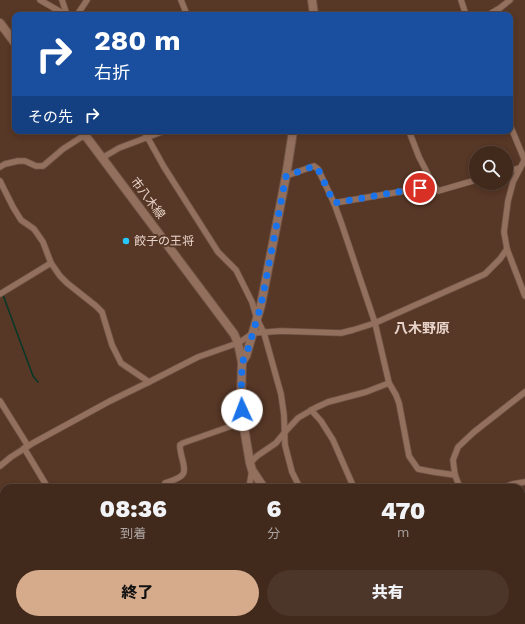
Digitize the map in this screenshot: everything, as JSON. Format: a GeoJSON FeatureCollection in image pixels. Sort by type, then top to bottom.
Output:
{"type":"FeatureCollection","features":[{"type":"Feature","properties":{"kind":"main road"},"geometry":{"type":"LineString","coordinates":[[312,0],[314,12]]}},
{"type":"Feature","properties":{"kind":"main road"},"geometry":{"type":"LineString","coordinates":[[0,24],[12,38]]}},
{"type":"Feature","properties":{"kind":"main road","name":"市八木線"},"geometry":{"type":"LineString","coordinates":[[87,134],[102,158],[219,312],[234,334],[238,343],[242,362]]}},
{"type":"Feature","properties":{"kind":"main road"},"geometry":{"type":"LineString","coordinates":[[262,484],[251,467],[243,422],[241,399],[242,362],[246,356],[261,305],[293,134]]}},
{"type":"Feature","properties":{"kind":"street"},"geometry":{"type":"LineString","coordinates":[[40,0],[62,12]]}},
{"type":"Feature","properties":{"kind":"street"},"geometry":{"type":"LineString","coordinates":[[62,0],[66,12]]}},
{"type":"Feature","properties":{"kind":"street"},"geometry":{"type":"LineString","coordinates":[[79,12],[87,0]]}},
{"type":"Feature","properties":{"kind":"street"},"geometry":{"type":"LineString","coordinates":[[181,0],[186,12]]}},
{"type":"Feature","properties":{"kind":"street"},"geometry":{"type":"LineString","coordinates":[[461,0],[465,12]]}},
{"type":"Feature","properties":{"kind":"street"},"geometry":{"type":"LineString","coordinates":[[493,12],[510,0]]}},
{"type":"Feature","properties":{"kind":"street"},"geometry":{"type":"LineString","coordinates":[[513,132],[525,160],[513,182],[508,201],[504,232],[507,249],[525,296]]}},
{"type":"Feature","properties":{"kind":"street"},"geometry":{"type":"LineString","coordinates":[[0,167],[5,164],[18,161],[25,161],[36,166],[43,166],[83,134]]}},
{"type":"Feature","properties":{"kind":"street"},"geometry":{"type":"LineString","coordinates":[[146,134],[164,167],[218,252],[236,270],[252,302],[257,319],[264,333],[280,394],[284,415],[285,445],[292,472],[298,484]]}},
{"type":"Feature","properties":{"kind":"street"},"geometry":{"type":"LineString","coordinates":[[102,158],[119,148],[156,134]]}},
{"type":"Feature","properties":{"kind":"street"},"geometry":{"type":"LineString","coordinates":[[410,134],[419,157],[438,191],[469,182]]}},
{"type":"Feature","properties":{"kind":"street"},"geometry":{"type":"LineString","coordinates":[[286,176],[314,166],[318,169],[334,203],[375,323],[389,383],[399,403],[409,456],[418,469],[455,475]]}},
{"type":"Feature","properties":{"kind":"street"},"geometry":{"type":"LineString","coordinates":[[513,170],[520,168]]}},
{"type":"Feature","properties":{"kind":"street"},"geometry":{"type":"LineString","coordinates":[[0,181],[12,207],[21,220],[34,229],[43,242],[51,263],[60,276],[67,284],[102,312],[112,345],[121,363],[149,382]]}},
{"type":"Feature","properties":{"kind":"street"},"geometry":{"type":"LineString","coordinates":[[334,203],[434,186]]}},
{"type":"Feature","properties":{"kind":"street"},"geometry":{"type":"LineString","coordinates":[[0,466],[26,447],[110,400],[198,357],[238,343],[253,333],[281,331],[341,333],[375,323],[485,274],[500,259],[507,249]]}},
{"type":"Feature","properties":{"kind":"street"},"geometry":{"type":"LineString","coordinates":[[0,294],[51,263]]}},
{"type":"Feature","properties":{"kind":"street"},"geometry":{"type":"LineString","coordinates":[[249,484],[251,467],[257,456],[276,443],[298,418],[328,402],[366,392],[389,383]]}},
{"type":"Feature","properties":{"kind":"street"},"geometry":{"type":"LineString","coordinates":[[458,484],[455,475],[453,460],[458,447],[474,432],[525,392]]}},
{"type":"Feature","properties":{"kind":"street"},"geometry":{"type":"LineString","coordinates":[[0,401],[46,484]]}},
{"type":"Feature","properties":{"kind":"street"},"geometry":{"type":"LineString","coordinates":[[311,410],[321,421],[333,440],[352,484]]}},
{"type":"Feature","properties":{"kind":"street"},"geometry":{"type":"LineString","coordinates":[[165,484],[183,474],[184,469],[180,445],[243,422]]}},
{"type":"Feature","properties":{"kind":"street"},"geometry":{"type":"LineString","coordinates":[[513,484],[525,482]]}},
{"type":"Feature","properties":{"kind":"waterway"},"geometry":{"type":"LineString","coordinates":[[3,295],[33,376],[38,382]]}},
{"type":"Feature","properties":{"kind":"place","name":"餃子の王将"},"geometry":{"type":"Point","coordinates":[126,241]}},
{"type":"Feature","properties":{"kind":"district","name":"八木野原"},"geometry":{"type":"Point","coordinates":[422,328]}},
{"type":"Feature","properties":{"kind":"route"},"geometry":{"type":"LineString","coordinates":[[242,410],[242,362],[246,356],[261,305],[286,176],[314,166],[318,169],[334,203],[420,188]]}}]}
